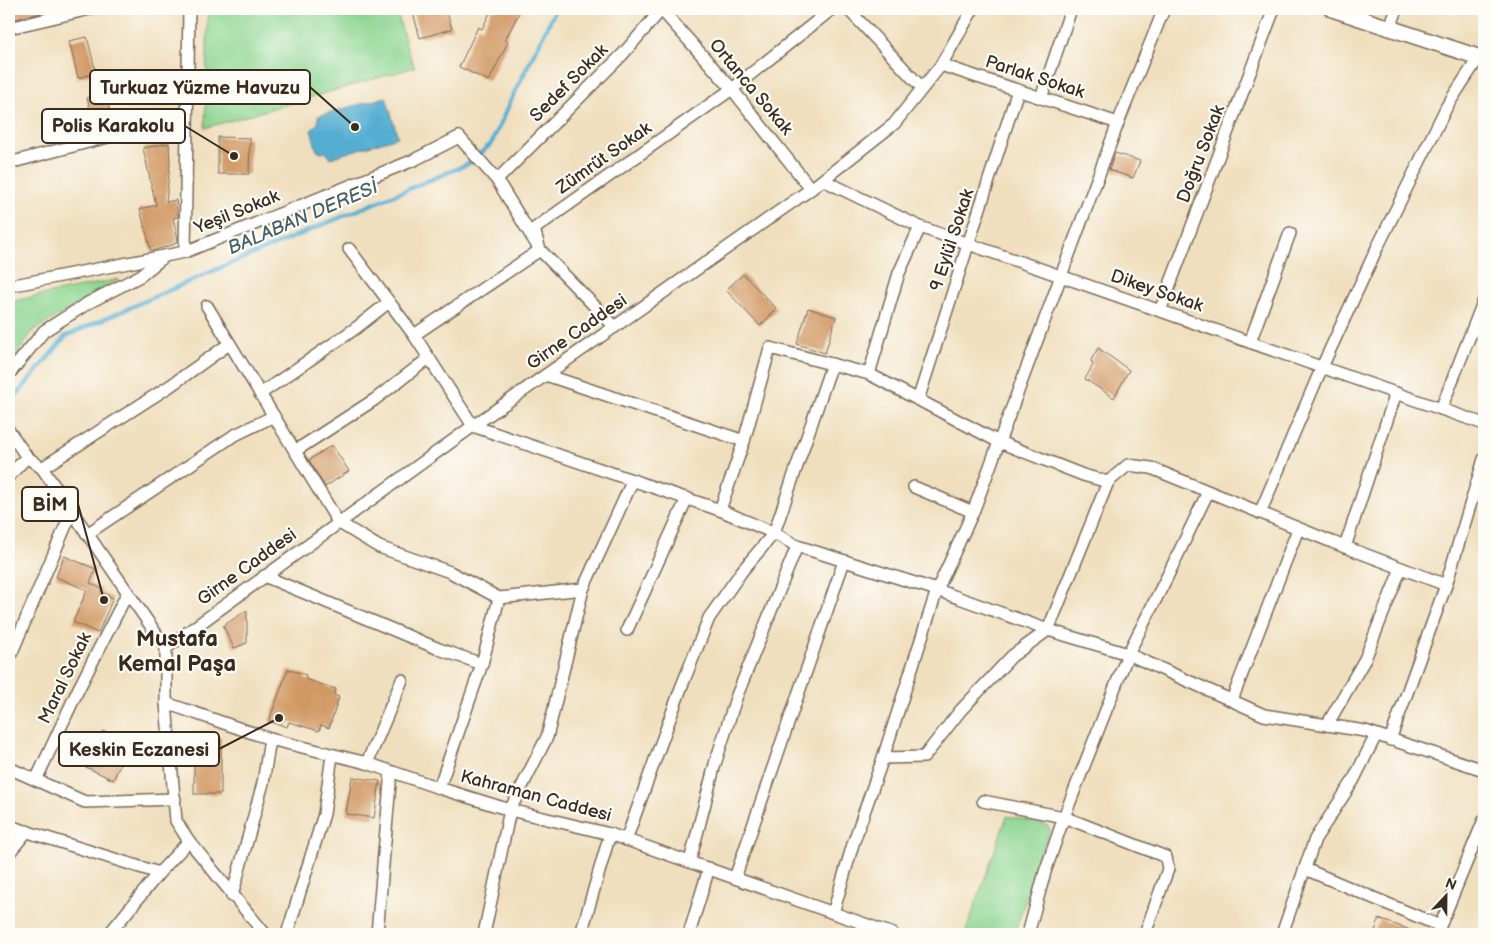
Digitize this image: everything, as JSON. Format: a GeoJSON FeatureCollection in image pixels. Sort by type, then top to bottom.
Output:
{"type":"FeatureCollection","features":[{"type":"Feature","properties":{"kind":"street"},"geometry":{"type":"LineString","coordinates":[[9,28],[90,9]]}},
{"type":"Feature","properties":{"kind":"street"},"geometry":{"type":"LineString","coordinates":[[185,252],[189,9]]}},
{"type":"Feature","properties":{"kind":"street","name":"Ortanca Sokak"},"geometry":{"type":"LineString","coordinates":[[662,9],[732,89],[812,189]]}},
{"type":"Feature","properties":{"kind":"street","name":"Sedef Sokak"},"geometry":{"type":"LineString","coordinates":[[497,180],[623,54],[662,9]]}},
{"type":"Feature","properties":{"kind":"street","name":"Zümrüt Sokak"},"geometry":{"type":"LineString","coordinates":[[540,250],[534,229],[732,89],[832,9]]}},
{"type":"Feature","properties":{"kind":"street"},"geometry":{"type":"LineString","coordinates":[[848,9],[922,88]]}},
{"type":"Feature","properties":{"kind":"street","name":"Girne Caddesi"},"geometry":{"type":"LineString","coordinates":[[166,648],[473,426],[812,189],[894,124],[940,65],[972,9]]}},
{"type":"Feature","properties":{"kind":"street"},"geometry":{"type":"LineString","coordinates":[[1041,98],[1071,9]]}},
{"type":"Feature","properties":{"kind":"street"},"geometry":{"type":"LineString","coordinates":[[833,913],[853,844],[937,590],[973,512],[1118,123],[1164,9]]}},
{"type":"Feature","properties":{"kind":"street","name":"Doğru Sokak"},"geometry":{"type":"LineString","coordinates":[[1160,311],[1274,9]]}},
{"type":"Feature","properties":{"kind":"street"},"geometry":{"type":"LineString","coordinates":[[1260,513],[1322,367],[1377,248],[1447,106],[1482,58],[1332,9]]}},
{"type":"Feature","properties":{"kind":"street"},"geometry":{"type":"LineString","coordinates":[[1390,28],[1397,9]]}},
{"type":"Feature","properties":{"kind":"street","name":"Parlak Sokak"},"geometry":{"type":"LineString","coordinates":[[940,65],[1118,123]]}},
{"type":"Feature","properties":{"kind":"street","name":"9 Eylül Sokak"},"geometry":{"type":"LineString","coordinates":[[918,400],[1018,90]]}},
{"type":"Feature","properties":{"kind":"street"},"geometry":{"type":"LineString","coordinates":[[9,163],[187,116]]}},
{"type":"Feature","properties":{"kind":"street","name":"Yeşil Sokak"},"geometry":{"type":"LineString","coordinates":[[9,286],[185,252],[414,160],[459,137],[497,180]]}},
{"type":"Feature","properties":{"kind":"street"},"geometry":{"type":"LineString","coordinates":[[497,180],[540,250],[615,327]]}},
{"type":"Feature","properties":{"kind":"street","name":"Dikey Sokak"},"geometry":{"type":"LineString","coordinates":[[823,180],[920,227],[1484,424]]}},
{"type":"Feature","properties":{"kind":"street"},"geometry":{"type":"LineString","coordinates":[[868,374],[899,273],[920,227]]}},
{"type":"Feature","properties":{"kind":"street"},"geometry":{"type":"LineString","coordinates":[[1250,342],[1290,233]]}},
{"type":"Feature","properties":{"kind":"street"},"geometry":{"type":"LineString","coordinates":[[349,249],[414,335],[473,426],[720,510],[774,533],[797,546],[937,590],[1048,630],[1128,654],[1264,715],[1365,732],[1484,770]]}},
{"type":"Feature","properties":{"kind":"street"},"geometry":{"type":"LineString","coordinates":[[414,335],[540,250]]}},
{"type":"Feature","properties":{"kind":"street"},"geometry":{"type":"LineString","coordinates":[[9,374],[44,331],[88,303],[140,276],[166,255]]}},
{"type":"Feature","properties":{"kind":"street"},"geometry":{"type":"LineString","coordinates":[[1441,409],[1484,300]]}},
{"type":"Feature","properties":{"kind":"street"},"geometry":{"type":"LineString","coordinates":[[260,394],[356,328],[389,302]]}},
{"type":"Feature","properties":{"kind":"street"},"geometry":{"type":"LineString","coordinates":[[207,306],[338,522],[379,547],[450,572],[499,598],[583,589]]}},
{"type":"Feature","properties":{"kind":"street"},"geometry":{"type":"LineString","coordinates":[[42,468],[170,386],[230,344]]}},
{"type":"Feature","properties":{"kind":"street"},"geometry":{"type":"LineString","coordinates":[[720,510],[744,441],[770,348],[868,374],[999,442],[1083,475],[1108,482]]}},
{"type":"Feature","properties":{"kind":"street"},"geometry":{"type":"LineString","coordinates":[[295,451],[374,400],[428,358]]}},
{"type":"Feature","properties":{"kind":"street"},"geometry":{"type":"LineString","coordinates":[[626,840],[681,688],[709,618],[742,571],[774,533],[832,364]]}},
{"type":"Feature","properties":{"kind":"street"},"geometry":{"type":"LineString","coordinates":[[546,375],[744,441]]}},
{"type":"Feature","properties":{"kind":"street"},"geometry":{"type":"LineString","coordinates":[[1346,547],[1396,393]]}},
{"type":"Feature","properties":{"kind":"street"},"geometry":{"type":"LineString","coordinates":[[87,534],[233,436],[274,416]]}},
{"type":"Feature","properties":{"kind":"street"},"geometry":{"type":"LineString","coordinates":[[9,431],[27,457],[42,468],[166,648],[166,703],[176,821],[189,841],[232,896],[265,934]]}},
{"type":"Feature","properties":{"kind":"street"},"geometry":{"type":"LineString","coordinates":[[9,476],[27,457]]}},
{"type":"Feature","properties":{"kind":"street"},"geometry":{"type":"LineString","coordinates":[[1390,740],[1446,585],[1484,459]]}},
{"type":"Feature","properties":{"kind":"street"},"geometry":{"type":"LineString","coordinates":[[883,758],[924,757],[960,711],[1012,656],[1048,630],[1108,482],[1128,466],[1151,468],[1260,513],[1446,585]]}},
{"type":"Feature","properties":{"kind":"street"},"geometry":{"type":"LineString","coordinates":[[484,934],[510,810],[548,737],[583,589],[633,480]]}},
{"type":"Feature","properties":{"kind":"street"},"geometry":{"type":"LineString","coordinates":[[914,487],[973,512]]}},
{"type":"Feature","properties":{"kind":"street"},"geometry":{"type":"LineString","coordinates":[[1028,934],[1045,872],[1064,816],[1128,654],[1208,492]]}},
{"type":"Feature","properties":{"kind":"street"},"geometry":{"type":"LineString","coordinates":[[627,630],[687,498]]}},
{"type":"Feature","properties":{"kind":"street"},"geometry":{"type":"LineString","coordinates":[[9,659],[72,512]]}},
{"type":"Feature","properties":{"kind":"street"},"geometry":{"type":"LineString","coordinates":[[1232,700],[1298,528]]}},
{"type":"Feature","properties":{"kind":"street"},"geometry":{"type":"LineString","coordinates":[[690,862],[715,764],[736,698],[797,546]]}},
{"type":"Feature","properties":{"kind":"street"},"geometry":{"type":"LineString","coordinates":[[736,878],[844,561]]}},
{"type":"Feature","properties":{"kind":"street"},"geometry":{"type":"LineString","coordinates":[[1327,726],[1365,659],[1401,568]]}},
{"type":"Feature","properties":{"kind":"street"},"geometry":{"type":"LineString","coordinates":[[264,576],[439,649],[482,664]]}},
{"type":"Feature","properties":{"kind":"street","name":"Maral Sokak"},"geometry":{"type":"LineString","coordinates":[[36,780],[78,690],[128,592]]}},
{"type":"Feature","properties":{"kind":"street"},"geometry":{"type":"LineString","coordinates":[[439,788],[482,664],[499,598]]}},
{"type":"Feature","properties":{"kind":"street"},"geometry":{"type":"LineString","coordinates":[[367,763],[402,680]]}},
{"type":"Feature","properties":{"kind":"street","name":"Kahraman Caddesi"},"geometry":{"type":"LineString","coordinates":[[166,703],[270,738],[367,763],[510,810],[610,834],[892,934]]}},
{"type":"Feature","properties":{"kind":"street"},"geometry":{"type":"LineString","coordinates":[[1282,934],[1315,839],[1353,781],[1376,735]]}},
{"type":"Feature","properties":{"kind":"street"},"geometry":{"type":"LineString","coordinates":[[232,896],[263,783],[270,738]]}},
{"type":"Feature","properties":{"kind":"street"},"geometry":{"type":"LineString","coordinates":[[287,934],[324,814],[332,755]]}},
{"type":"Feature","properties":{"kind":"street"},"geometry":{"type":"LineString","coordinates":[[9,768],[85,802],[175,799]]}},
{"type":"Feature","properties":{"kind":"street"},"geometry":{"type":"LineString","coordinates":[[377,934],[392,772]]}},
{"type":"Feature","properties":{"kind":"street"},"geometry":{"type":"LineString","coordinates":[[983,802],[1064,816],[1166,857],[1168,869],[1145,934]]}},
{"type":"Feature","properties":{"kind":"street"},"geometry":{"type":"LineString","coordinates":[[1305,869],[1440,926],[1484,820]]}},
{"type":"Feature","properties":{"kind":"street"},"geometry":{"type":"LineString","coordinates":[[9,826],[159,873]]}},
{"type":"Feature","properties":{"kind":"street"},"geometry":{"type":"LineString","coordinates":[[9,853],[27,831]]}},
{"type":"Feature","properties":{"kind":"street"},"geometry":{"type":"LineString","coordinates":[[582,934],[610,834]]}},
{"type":"Feature","properties":{"kind":"street"},"geometry":{"type":"LineString","coordinates":[[109,934],[159,873],[189,841]]}},
{"type":"Feature","properties":{"kind":"street"},"geometry":{"type":"LineString","coordinates":[[689,934],[709,868]]}},
{"type":"Feature","properties":{"kind":"green space"},"geometry":{"type":"Polygon","coordinates":[[[208,9],[396,9],[408,51],[415,67],[205,128],[208,9]]]}},
{"type":"Feature","properties":{"kind":"green space"},"geometry":{"type":"Polygon","coordinates":[[[119,279],[33,331],[9,365],[9,302],[119,279]]]}},
{"type":"Feature","properties":{"kind":"green space"},"geometry":{"type":"Polygon","coordinates":[[[1007,816],[1047,825],[1050,829],[1014,934],[965,934],[1007,816]]]}},
{"type":"Feature","properties":{"kind":"water"},"geometry":{"type":"Polygon","coordinates":[[[386,97],[398,137],[330,158],[327,153],[317,151],[311,130],[318,123],[318,116],[386,97]]]}},
{"type":"Feature","properties":{"kind":"building"},"geometry":{"type":"Polygon","coordinates":[[[13,9],[46,9],[46,12],[15,19],[13,9]]]}},
{"type":"Feature","properties":{"kind":"building"},"geometry":{"type":"Polygon","coordinates":[[[412,9],[446,9],[452,29],[420,38],[412,9]]]}},
{"type":"Feature","properties":{"kind":"building"},"geometry":{"type":"Polygon","coordinates":[[[492,9],[521,9],[505,40],[508,42],[489,81],[459,67],[478,27],[482,29],[492,9]]]}},
{"type":"Feature","properties":{"kind":"building"},"geometry":{"type":"Polygon","coordinates":[[[87,37],[96,73],[78,78],[69,41],[87,37]]]}},
{"type":"Feature","properties":{"kind":"building"},"geometry":{"type":"Polygon","coordinates":[[[105,93],[114,126],[95,131],[87,97],[105,93]]]}},
{"type":"Feature","properties":{"kind":"building"},"geometry":{"type":"Polygon","coordinates":[[[218,137],[250,138],[249,174],[218,174],[218,137]]]}},
{"type":"Feature","properties":{"kind":"building"},"geometry":{"type":"Polygon","coordinates":[[[169,143],[170,164],[166,202],[176,200],[178,217],[173,218],[178,239],[175,244],[151,251],[140,209],[156,205],[143,148],[169,143]]]}},
{"type":"Feature","properties":{"kind":"building"},"geometry":{"type":"Polygon","coordinates":[[[1115,153],[1140,161],[1133,178],[1109,170],[1115,153]]]}},
{"type":"Feature","properties":{"kind":"building"},"geometry":{"type":"Polygon","coordinates":[[[743,274],[777,309],[760,326],[726,290],[743,274]]]}},
{"type":"Feature","properties":{"kind":"building"},"geometry":{"type":"Polygon","coordinates":[[[808,308],[836,317],[825,353],[797,344],[808,308]]]}},
{"type":"Feature","properties":{"kind":"building"},"geometry":{"type":"Polygon","coordinates":[[[1098,348],[1129,370],[1114,398],[1085,379],[1093,365],[1091,360],[1098,348]]]}},
{"type":"Feature","properties":{"kind":"building"},"geometry":{"type":"Polygon","coordinates":[[[332,445],[349,471],[325,487],[309,460],[332,445]]]}},
{"type":"Feature","properties":{"kind":"building"},"geometry":{"type":"Polygon","coordinates":[[[64,556],[96,569],[90,583],[102,589],[101,592],[113,598],[98,633],[73,622],[87,590],[56,577],[64,556]]]}},
{"type":"Feature","properties":{"kind":"building"},"geometry":{"type":"Polygon","coordinates":[[[247,610],[247,643],[234,648],[223,626],[247,610]]]}},
{"type":"Feature","properties":{"kind":"building"},"geometry":{"type":"Polygon","coordinates":[[[288,669],[306,675],[305,679],[336,689],[334,695],[339,697],[329,728],[321,725],[319,731],[289,722],[287,727],[269,721],[288,669]]]}},
{"type":"Feature","properties":{"kind":"building"},"geometry":{"type":"Polygon","coordinates":[[[103,731],[130,744],[113,780],[86,767],[103,731]]]}},
{"type":"Feature","properties":{"kind":"building"},"geometry":{"type":"Polygon","coordinates":[[[194,738],[221,738],[221,794],[194,794],[194,738]]]}},
{"type":"Feature","properties":{"kind":"building"},"geometry":{"type":"Polygon","coordinates":[[[352,777],[380,781],[374,818],[346,814],[352,777]]]}},
{"type":"Feature","properties":{"kind":"building"},"geometry":{"type":"Polygon","coordinates":[[[1379,919],[1419,933],[1419,934],[1374,934],[1379,919]]]}},
{"type":"Feature","properties":{"kind":"waterway","name":"BALABAN DERESİ"},"geometry":{"type":"LineString","coordinates":[[9,404],[66,336],[222,267],[468,164],[491,144],[556,9]]}},
{"type":"Feature","properties":{"kind":"place","name":"Turkuaz Yüzme Havuzu"},"geometry":{"type":"Point","coordinates":[355,127]}},
{"type":"Feature","properties":{"kind":"place","name":"Polis Karakolu"},"geometry":{"type":"Point","coordinates":[234,156]}},
{"type":"Feature","properties":{"kind":"place","name":"BİM"},"geometry":{"type":"Point","coordinates":[104,600]}},
{"type":"Feature","properties":{"kind":"place","name":"Keskin Eczanesi"},"geometry":{"type":"Point","coordinates":[279,718]}},
{"type":"Feature","properties":{"kind":"district","name":"Mustafa Kemal Paşa"},"geometry":{"type":"Point","coordinates":[177,652]}}]}
